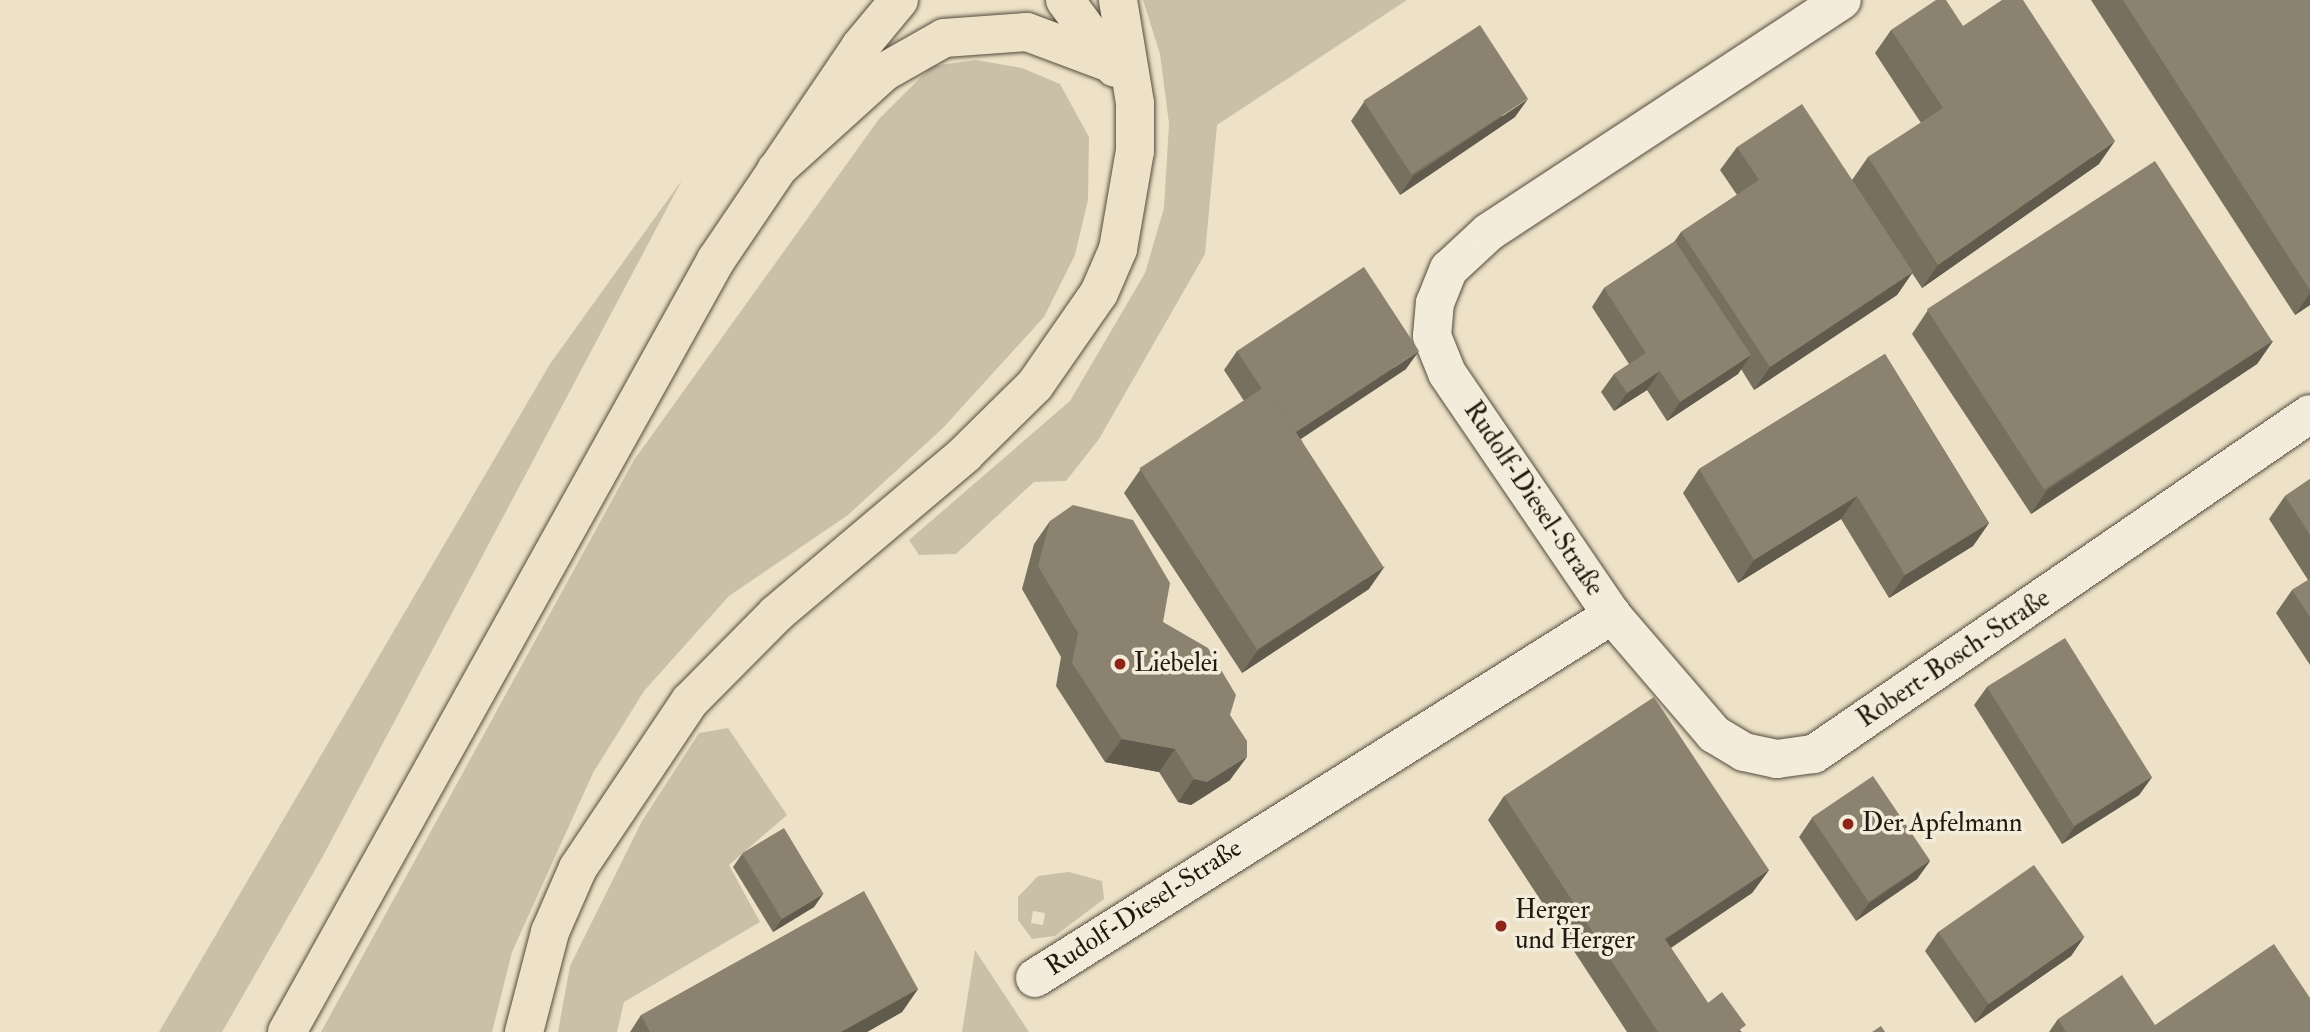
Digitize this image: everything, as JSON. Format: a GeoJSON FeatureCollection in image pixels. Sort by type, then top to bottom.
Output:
{"type":"FeatureCollection","features":[{"type":"Feature","properties":{"kind":"main road"},"geometry":{"type":"LineString","coordinates":[[287,1032],[604,452],[775,170],[900,0]]}},
{"type":"Feature","properties":{"kind":"main road"},"geometry":{"type":"LineString","coordinates":[[1065,0],[1113,64],[1135,103]]}},
{"type":"Feature","properties":{"kind":"main road"},"geometry":{"type":"LineString","coordinates":[[524,1032],[550,932],[578,868],[690,701],[775,614],[965,454],[1035,385],[1076,331],[1118,249],[1132,195],[1135,103],[1118,0]]}},
{"type":"Feature","properties":{"kind":"main road"},"geometry":{"type":"LineString","coordinates":[[775,170],[884,72],[944,38],[1027,32],[1113,64]]}},
{"type":"Feature","properties":{"kind":"street","name":"Rudolf-Diesel-Straße"},"geometry":{"type":"LineString","coordinates":[[1035,978],[1612,615],[1447,373],[1432,336],[1435,303],[1449,270],[1489,232],[1842,0]]}},
{"type":"Feature","properties":{"kind":"street","name":"Robert-Bosch-Straße"},"geometry":{"type":"LineString","coordinates":[[1612,615],[1714,734],[1744,752],[1777,759],[1814,754],[2310,414]]}},
{"type":"Feature","properties":{"kind":"shaded area"},"geometry":{"type":"Polygon","coordinates":[[[1143,0],[1407,0],[1217,125],[1205,254],[1099,439],[1066,481],[1034,482],[956,554],[919,555],[909,540],[1070,401],[1145,273],[1164,208],[1169,124],[1160,54],[1143,0]]]}},
{"type":"Feature","properties":{"kind":"shaded area"},"geometry":{"type":"Polygon","coordinates":[[[976,60],[1022,68],[1060,84],[1089,137],[1088,200],[1075,255],[1044,317],[943,428],[848,515],[729,596],[644,691],[593,773],[512,952],[492,1032],[321,1032],[634,460],[879,119],[932,66],[976,60]]]}},
{"type":"Feature","properties":{"kind":"shaded area"},"geometry":{"type":"Polygon","coordinates":[[[682,180],[323,856],[222,1032],[159,1032],[550,364],[682,180]]]}},
{"type":"Feature","properties":{"kind":"shaded area"},"geometry":{"type":"Polygon","coordinates":[[[728,728],[787,815],[729,865],[760,922],[624,1002],[617,1032],[558,1032],[570,966],[642,821],[699,733],[728,728]]]}},
{"type":"Feature","properties":{"kind":"shaded area"},"geometry":{"type":"Polygon","coordinates":[[[1069,872],[1102,881],[1104,899],[1055,936],[1032,939],[1018,920],[1018,897],[1038,876],[1069,872]],[[1033,911],[1031,923],[1043,925],[1045,913],[1033,911]]]}},
{"type":"Feature","properties":{"kind":"shaded area"},"geometry":{"type":"Polygon","coordinates":[[[975,950],[1029,1032],[962,1032],[975,950]]]}},
{"type":"Feature","properties":{"kind":"building"},"geometry":{"type":"Polygon","coordinates":[[[1936,0],[1946,0],[1963,26],[2002,0],[2023,0],[2115,141],[1938,265],[1868,157],[1943,108],[1891,30],[1936,0]]]}},
{"type":"Feature","properties":{"kind":"building"},"geometry":{"type":"Polygon","coordinates":[[[2123,0],[2310,0],[2310,290],[2123,0]]]}},
{"type":"Feature","properties":{"kind":"building"},"geometry":{"type":"Polygon","coordinates":[[[1480,25],[1528,99],[1411,175],[1363,101],[1480,25]]]}},
{"type":"Feature","properties":{"kind":"building"},"geometry":{"type":"Polygon","coordinates":[[[1802,104],[1913,272],[1770,367],[1681,232],[1759,180],[1737,147],[1802,104]]]}},
{"type":"Feature","properties":{"kind":"building"},"geometry":{"type":"Polygon","coordinates":[[[2155,161],[2272,341],[2044,489],[1927,309],[2155,161]]]}},
{"type":"Feature","properties":{"kind":"building"},"geometry":{"type":"Polygon","coordinates":[[[1675,241],[1751,355],[1680,402],[1660,371],[1627,393],[1614,374],[1646,353],[1604,288],[1675,241]]]}},
{"type":"Feature","properties":{"kind":"building"},"geometry":{"type":"Polygon","coordinates":[[[1364,267],[1419,351],[1296,432],[1266,386],[1262,389],[1237,351],[1364,267]]]}},
{"type":"Feature","properties":{"kind":"building"},"geometry":{"type":"Polygon","coordinates":[[[1885,354],[1989,523],[1905,575],[1857,496],[1754,560],[1699,469],[1885,354]]]}},
{"type":"Feature","properties":{"kind":"building"},"geometry":{"type":"Polygon","coordinates":[[[1266,386],[1384,567],[1257,649],[1139,468],[1266,386]]]}},
{"type":"Feature","properties":{"kind":"building"},"geometry":{"type":"Polygon","coordinates":[[[2310,479],[2310,535],[2285,496],[2310,479]]]}},
{"type":"Feature","properties":{"kind":"building","name":"Liebelei"},"geometry":{"type":"Polygon","coordinates":[[[1073,505],[1133,520],[1170,583],[1163,622],[1208,648],[1236,695],[1230,715],[1247,741],[1247,757],[1207,782],[1194,779],[1175,749],[1122,739],[1072,663],[1078,633],[1038,566],[1050,521],[1073,505]]]}},
{"type":"Feature","properties":{"kind":"building"},"geometry":{"type":"Polygon","coordinates":[[[2310,579],[2310,617],[2292,590],[2310,579]]]}},
{"type":"Feature","properties":{"kind":"building"},"geometry":{"type":"Polygon","coordinates":[[[2065,638],[2152,777],[2074,826],[1987,687],[2065,638]]]}},
{"type":"Feature","properties":{"kind":"building"},"geometry":{"type":"Polygon","coordinates":[[[1654,697],[1769,870],[1665,939],[1708,1003],[1722,992],[1746,1025],[1737,1032],[1658,1032],[1504,796],[1654,697]]]}},
{"type":"Feature","properties":{"kind":"building"},"geometry":{"type":"Polygon","coordinates":[[[1873,776],[1930,861],[1869,902],[1812,817],[1873,776]]]}},
{"type":"Feature","properties":{"kind":"building"},"geometry":{"type":"Polygon","coordinates":[[[784,828],[824,894],[782,919],[742,853],[784,828]]]}},
{"type":"Feature","properties":{"kind":"building"},"geometry":{"type":"Polygon","coordinates":[[[2034,865],[2084,937],[1989,1004],[1938,932],[2034,865]]]}},
{"type":"Feature","properties":{"kind":"building"},"geometry":{"type":"Polygon","coordinates":[[[864,891],[918,989],[841,1032],[650,1032],[641,1015],[864,891]]]}},
{"type":"Feature","properties":{"kind":"building"},"geometry":{"type":"Polygon","coordinates":[[[2274,944],[2310,998],[2310,1032],[2066,1032],[2058,1019],[2122,975],[2155,1025],[2274,944]]]}},
{"type":"Feature","properties":{"kind":"building"},"geometry":{"type":"Polygon","coordinates":[[[1881,1026],[1885,1032],[1872,1032],[1881,1026]]]}},
{"type":"Feature","properties":{"kind":"place","name":"Liebelei"},"geometry":{"type":"Point","coordinates":[1120,664]}},
{"type":"Feature","properties":{"kind":"place","name":"Der Apfelmann"},"geometry":{"type":"Point","coordinates":[1848,824]}},
{"type":"Feature","properties":{"kind":"place","name":"Herger und Herger"},"geometry":{"type":"Point","coordinates":[1501,926]}}]}
